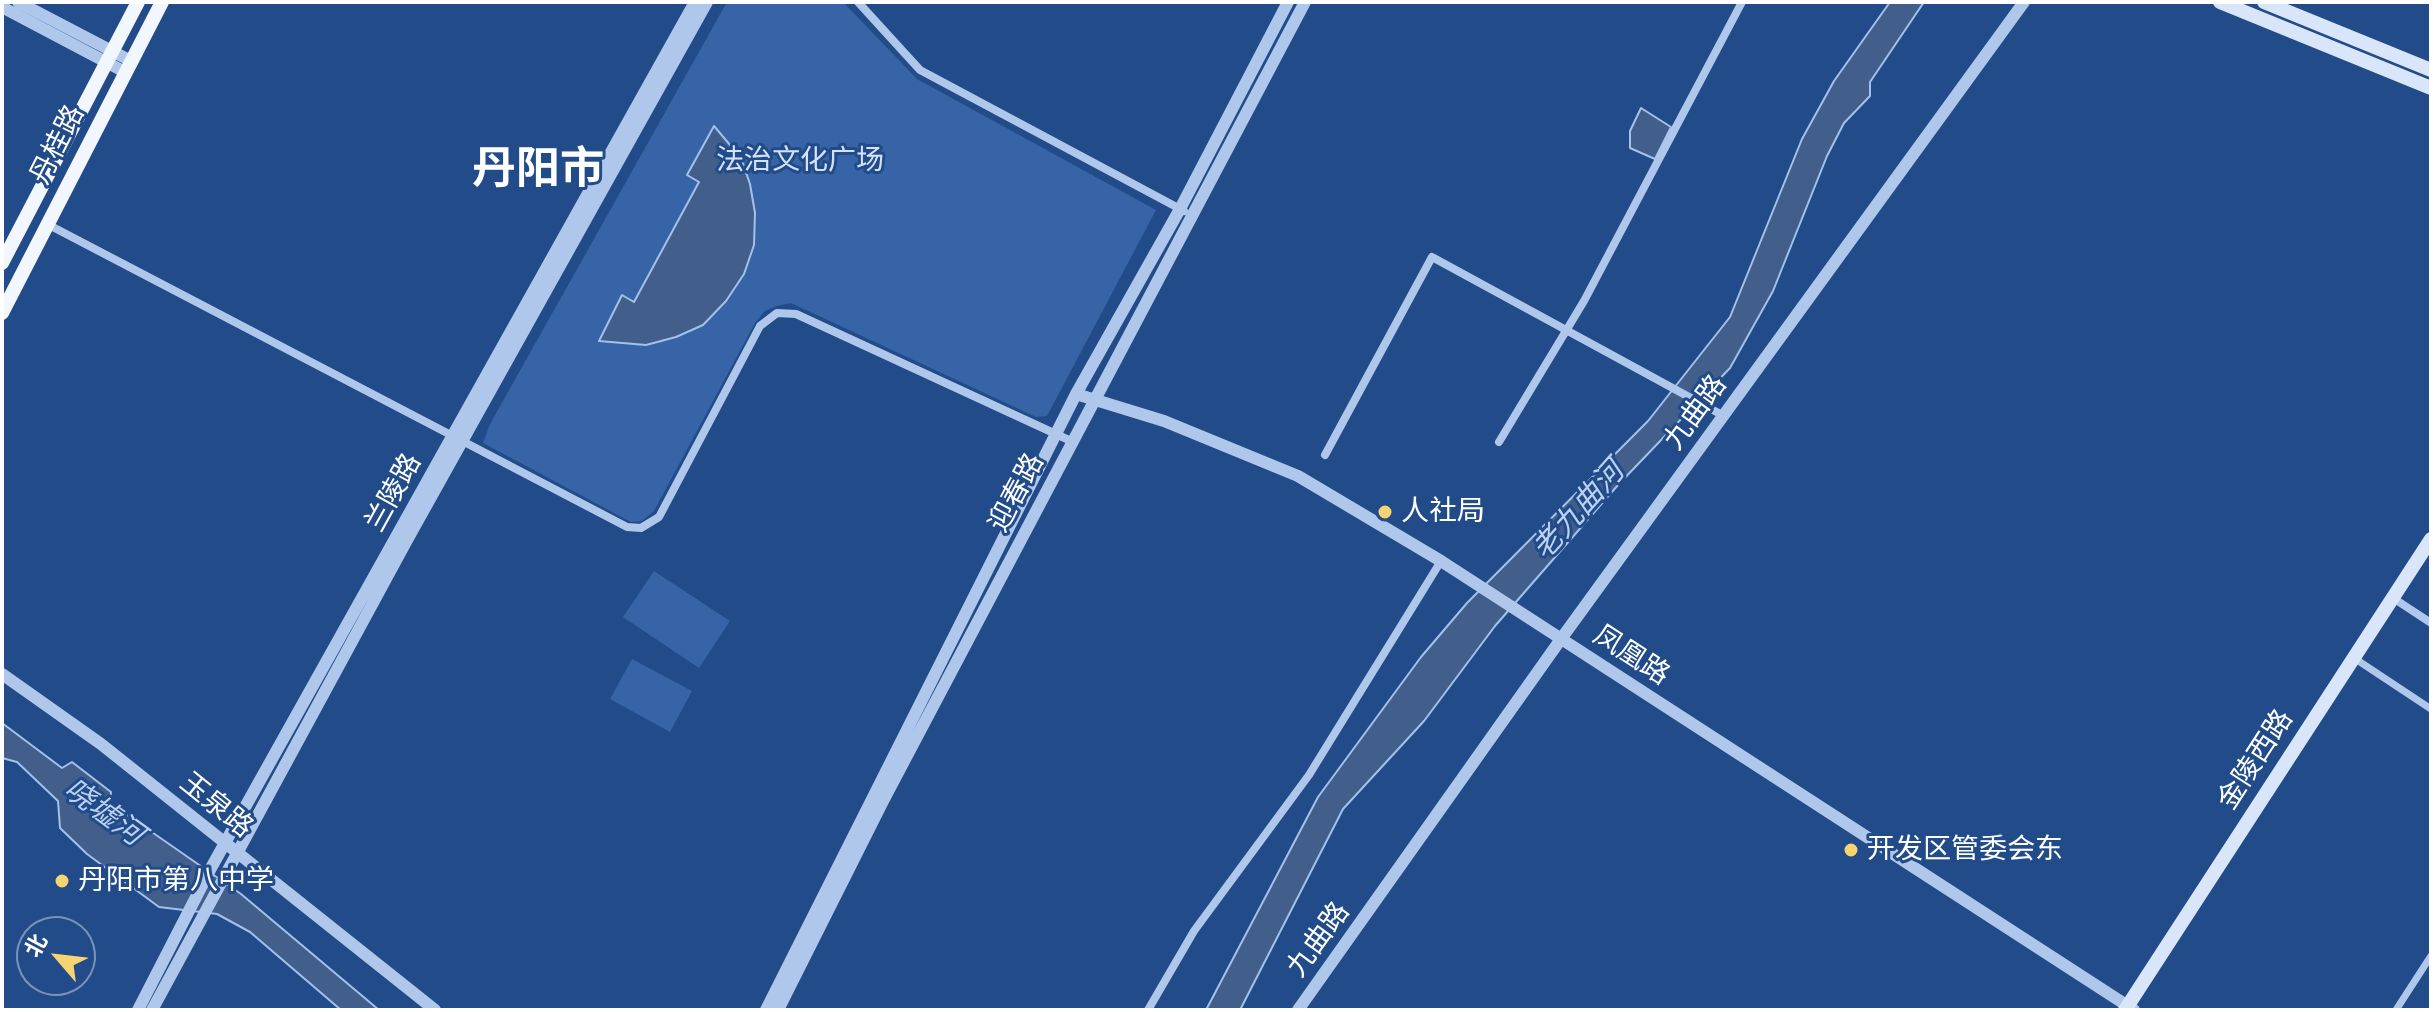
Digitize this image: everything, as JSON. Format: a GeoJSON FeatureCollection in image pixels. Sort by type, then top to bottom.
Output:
{"type":"FeatureCollection","features":[{"type":"Feature","properties":{"kind":"main road","name":"丹桂路"},"geometry":{"type":"LineString","coordinates":[[2,263],[138,2]]}},
{"type":"Feature","properties":{"kind":"main road","name":"丹桂路"},"geometry":{"type":"LineString","coordinates":[[2,313],[162,2]]}},
{"type":"Feature","properties":{"kind":"main road"},"geometry":{"type":"LineString","coordinates":[[2220,2],[2431,88]]}},
{"type":"Feature","properties":{"kind":"main road"},"geometry":{"type":"LineString","coordinates":[[2264,2],[2431,70]]}},
{"type":"Feature","properties":{"kind":"main road","name":"金陵西路"},"geometry":{"type":"LineString","coordinates":[[2129,1009],[2431,539]]}},
{"type":"Feature","properties":{"kind":"street"},"geometry":{"type":"LineString","coordinates":[[18,2],[110,57]]}},
{"type":"Feature","properties":{"kind":"street","name":"兰陵路"},"geometry":{"type":"LineString","coordinates":[[138,1010],[195,916],[225,874],[695,2]]}},
{"type":"Feature","properties":{"kind":"street","name":"兰陵路"},"geometry":{"type":"LineString","coordinates":[[152,1010],[195,916],[211,868],[707,2]]}},
{"type":"Feature","properties":{"kind":"street"},"geometry":{"type":"LineString","coordinates":[[858,2],[920,70],[1192,216]]}},
{"type":"Feature","properties":{"kind":"street","name":"迎春路"},"geometry":{"type":"LineString","coordinates":[[766,1010],[1055,434],[1180,209],[1288,2]]}},
{"type":"Feature","properties":{"kind":"street","name":"迎春路"},"geometry":{"type":"LineString","coordinates":[[778,1010],[1071,441],[1305,2]]}},
{"type":"Feature","properties":{"kind":"street"},"geometry":{"type":"LineString","coordinates":[[1499,442],[1564,329],[1584,301],[1742,2]]}},
{"type":"Feature","properties":{"kind":"street","name":"九曲路"},"geometry":{"type":"LineString","coordinates":[[1298,1010],[1561,639],[2024,2]]}},
{"type":"Feature","properties":{"kind":"street"},"geometry":{"type":"LineString","coordinates":[[2,7],[128,66]]}},
{"type":"Feature","properties":{"kind":"street"},"geometry":{"type":"LineString","coordinates":[[47,224],[613,523],[627,527],[652,524],[659,517],[760,326],[767,317],[787,312],[1071,441]]}},
{"type":"Feature","properties":{"kind":"street"},"geometry":{"type":"LineString","coordinates":[[1325,455],[1432,257],[1724,416]]}},
{"type":"Feature","properties":{"kind":"street","name":"凤凰路"},"geometry":{"type":"LineString","coordinates":[[1076,394],[1164,421],[1298,476],[1441,561],[2129,1009]]}},
{"type":"Feature","properties":{"kind":"street"},"geometry":{"type":"LineString","coordinates":[[1148,1010],[1194,931],[1309,775],[1441,561]]}},
{"type":"Feature","properties":{"kind":"street"},"geometry":{"type":"LineString","coordinates":[[2393,598],[2431,623]]}},
{"type":"Feature","properties":{"kind":"street"},"geometry":{"type":"LineString","coordinates":[[2354,658],[2431,709]]}},
{"type":"Feature","properties":{"kind":"street","name":"玉泉路"},"geometry":{"type":"LineString","coordinates":[[2,674],[101,744],[435,1010]]}},
{"type":"Feature","properties":{"kind":"street"},"geometry":{"type":"LineString","coordinates":[[2396,1010],[2431,956]]}},
{"type":"Feature","properties":{"kind":"green space","name":"法治文化广场"},"geometry":{"type":"Polygon","coordinates":[[[727,2],[843,2],[917,79],[1156,210],[1047,416],[1036,417],[791,303],[777,306],[765,311],[755,323],[654,511],[642,521],[631,522],[483,443],[490,424],[727,2]]]}},
{"type":"Feature","properties":{"kind":"green space"},"geometry":{"type":"Polygon","coordinates":[[[654,571],[730,621],[699,668],[623,617],[654,571]]]}},
{"type":"Feature","properties":{"kind":"green space"},"geometry":{"type":"Polygon","coordinates":[[[632,659],[692,691],[670,732],[610,699],[632,659]]]}},
{"type":"Feature","properties":{"kind":"water","name":"老九曲河"},"geometry":{"type":"Polygon","coordinates":[[[1890,2],[1924,2],[1870,82],[1870,96],[1844,123],[1827,156],[1773,291],[1730,368],[1618,485],[1495,626],[1424,721],[1343,809],[1240,1010],[1206,1010],[1318,797],[1421,657],[1467,603],[1648,421],[1730,317],[1802,139],[1834,81],[1890,2]]]}},
{"type":"Feature","properties":{"kind":"water"},"geometry":{"type":"Polygon","coordinates":[[[1641,108],[1671,127],[1655,159],[1630,148],[1630,131],[1641,108]]]}},
{"type":"Feature","properties":{"kind":"water"},"geometry":{"type":"Polygon","coordinates":[[[714,126],[741,158],[750,184],[755,213],[754,245],[744,274],[726,301],[703,325],[646,345],[599,341],[622,295],[634,302],[699,182],[687,175],[714,126]]]}},
{"type":"Feature","properties":{"kind":"water","name":"哓墟河"},"geometry":{"type":"Polygon","coordinates":[[[2,723],[62,768],[72,762],[111,792],[110,803],[241,894],[379,1010],[341,1010],[250,932],[217,914],[159,907],[87,854],[60,828],[58,801],[17,762],[2,758],[2,723]]]}},
{"type":"Feature","properties":{"kind":"place","name":"人社局"},"geometry":{"type":"Point","coordinates":[1385,512]}},
{"type":"Feature","properties":{"kind":"place","name":"开发区管委会东"},"geometry":{"type":"Point","coordinates":[1851,850]}},
{"type":"Feature","properties":{"kind":"place","name":"丹阳市第八中学"},"geometry":{"type":"Point","coordinates":[62,881]}},
{"type":"Feature","properties":{"kind":"district","name":"丹阳市"},"geometry":{"type":"Point","coordinates":[538,171]}}]}
